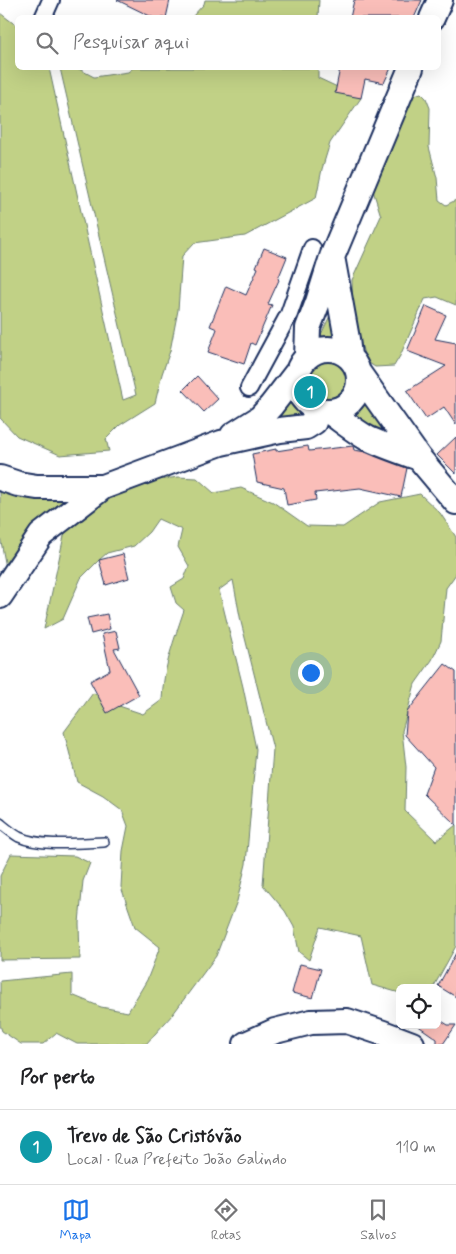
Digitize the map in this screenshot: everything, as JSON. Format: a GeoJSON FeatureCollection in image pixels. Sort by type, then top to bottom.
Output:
{"type":"FeatureCollection","features":[{"type":"Feature","properties":{"kind":"main road"},"geometry":{"type":"LineString","coordinates":[[433,15],[440,0]]}},
{"type":"Feature","properties":{"kind":"main road"},"geometry":{"type":"LineString","coordinates":[[410,70],[322,252],[318,302],[308,328],[302,364],[297,380],[302,398],[309,404],[323,410],[368,438],[419,458]]}},
{"type":"Feature","properties":{"kind":"main road"},"geometry":{"type":"LineString","coordinates":[[322,252],[359,382],[353,399],[346,406],[337,410],[323,410]]}},
{"type":"Feature","properties":{"kind":"main road"},"geometry":{"type":"LineString","coordinates":[[221,443],[260,418],[302,364],[314,352],[332,349],[341,352],[354,364],[419,458],[456,502]]}},
{"type":"Feature","properties":{"kind":"main road"},"geometry":{"type":"LineString","coordinates":[[0,596],[41,535],[103,487],[221,443],[280,430],[306,427],[314,422],[323,410]]}},
{"type":"Feature","properties":{"kind":"main road"},"geometry":{"type":"LineString","coordinates":[[0,478],[18,484],[38,487],[103,487]]}},
{"type":"Feature","properties":{"kind":"main road"},"geometry":{"type":"LineString","coordinates":[[246,1044],[276,1031],[311,1022],[347,1022],[383,1032],[412,1044]]}},
{"type":"Feature","properties":{"kind":"street"},"geometry":{"type":"LineString","coordinates":[[44,15],[51,0]]}},
{"type":"Feature","properties":{"kind":"street"},"geometry":{"type":"LineString","coordinates":[[249,388],[322,252]]}},
{"type":"Feature","properties":{"kind":"street"},"geometry":{"type":"LineString","coordinates":[[289,314],[308,328]]}},
{"type":"Feature","properties":{"kind":"lane"},"geometry":{"type":"LineString","coordinates":[[0,823],[19,837],[35,842],[104,842]]}},
{"type":"Feature","properties":{"kind":"green space"},"geometry":{"type":"Polygon","coordinates":[[[205,0],[319,0],[318,15],[194,15],[204,4],[205,0]]]}},
{"type":"Feature","properties":{"kind":"green space"},"geometry":{"type":"Polygon","coordinates":[[[0,13],[15,24],[15,70],[49,70],[123,400],[136,395],[60,70],[81,70],[94,77],[130,70],[318,70],[318,78],[361,98],[330,143],[316,198],[245,236],[194,243],[182,256],[178,310],[170,351],[155,403],[120,425],[106,439],[109,451],[60,455],[17,436],[0,418],[0,13]]]}},
{"type":"Feature","properties":{"kind":"green space"},"geometry":{"type":"Polygon","coordinates":[[[421,93],[426,98],[430,108],[429,147],[437,178],[439,200],[446,205],[456,200],[456,305],[437,297],[425,299],[394,366],[375,367],[366,361],[353,316],[352,280],[381,216],[371,184],[411,96],[421,93]]]}},
{"type":"Feature","properties":{"kind":"green space"},"geometry":{"type":"Polygon","coordinates":[[[336,303],[342,344],[330,341],[317,343],[336,303]]]}},
{"type":"Feature","properties":{"kind":"green space"},"geometry":{"type":"Polygon","coordinates":[[[332,359],[340,362],[346,368],[349,380],[346,392],[340,398],[324,401],[316,398],[310,392],[307,376],[310,368],[316,362],[332,359]]]}},
{"type":"Feature","properties":{"kind":"green space"},"geometry":{"type":"Polygon","coordinates":[[[288,386],[304,418],[253,428],[288,386]]]}},
{"type":"Feature","properties":{"kind":"green space"},"geometry":{"type":"Polygon","coordinates":[[[362,397],[390,430],[384,434],[345,417],[362,397]]]}},
{"type":"Feature","properties":{"kind":"green space"},"geometry":{"type":"Polygon","coordinates":[[[178,477],[197,478],[214,493],[241,488],[273,502],[307,526],[343,527],[380,502],[420,494],[440,513],[456,537],[456,574],[446,588],[441,641],[432,660],[415,684],[402,731],[406,767],[405,811],[436,841],[456,825],[456,946],[435,984],[396,984],[396,992],[372,985],[361,936],[320,927],[309,960],[299,952],[294,927],[285,911],[263,885],[273,749],[241,622],[233,580],[219,590],[256,749],[246,864],[237,901],[216,956],[173,1014],[146,1044],[77,1044],[56,1033],[43,1044],[21,1044],[2,1031],[0,1025],[0,981],[72,974],[72,995],[101,1007],[128,1012],[147,980],[160,947],[135,927],[121,887],[123,851],[128,826],[122,810],[103,796],[77,782],[64,732],[93,693],[119,706],[143,714],[162,700],[167,666],[184,610],[176,603],[171,587],[184,579],[189,566],[178,547],[182,530],[158,519],[149,532],[134,546],[107,553],[81,578],[63,619],[44,629],[65,531],[113,493],[139,483],[178,477]]]}},
{"type":"Feature","properties":{"kind":"green space"},"geometry":{"type":"Polygon","coordinates":[[[0,490],[67,497],[36,525],[7,573],[0,536],[0,490]]]}},
{"type":"Feature","properties":{"kind":"green space"},"geometry":{"type":"Polygon","coordinates":[[[11,854],[75,856],[90,863],[83,881],[79,923],[80,959],[0,960],[0,876],[11,854]]]}},
{"type":"Feature","properties":{"kind":"building"},"geometry":{"type":"Polygon","coordinates":[[[117,0],[170,0],[167,15],[148,15],[117,0]]]}},
{"type":"Feature","properties":{"kind":"building"},"geometry":{"type":"Polygon","coordinates":[[[354,0],[422,0],[415,15],[351,15],[354,0]]]}},
{"type":"Feature","properties":{"kind":"building"},"geometry":{"type":"Polygon","coordinates":[[[340,70],[390,70],[384,83],[365,79],[361,98],[335,93],[340,70]]]}},
{"type":"Feature","properties":{"kind":"building"},"geometry":{"type":"Polygon","coordinates":[[[264,248],[287,257],[268,304],[272,305],[255,345],[251,343],[244,364],[208,352],[217,329],[210,326],[226,286],[246,295],[258,268],[256,267],[264,248]]]}},
{"type":"Feature","properties":{"kind":"building"},"geometry":{"type":"Polygon","coordinates":[[[426,306],[446,315],[435,339],[456,343],[456,425],[444,407],[426,419],[407,391],[446,366],[407,351],[426,306]]]}},
{"type":"Feature","properties":{"kind":"building"},"geometry":{"type":"Polygon","coordinates":[[[197,376],[218,399],[204,412],[183,390],[197,376]]]}},
{"type":"Feature","properties":{"kind":"building"},"geometry":{"type":"Polygon","coordinates":[[[456,437],[456,474],[437,455],[456,437]]]}},
{"type":"Feature","properties":{"kind":"building"},"geometry":{"type":"Polygon","coordinates":[[[308,446],[309,451],[353,446],[354,450],[366,452],[407,468],[401,497],[360,488],[315,493],[316,500],[287,505],[284,488],[257,482],[252,454],[276,449],[276,451],[308,446]]]}},
{"type":"Feature","properties":{"kind":"building"},"geometry":{"type":"Polygon","coordinates":[[[123,554],[129,578],[106,585],[99,560],[123,554]]]}},
{"type":"Feature","properties":{"kind":"building"},"geometry":{"type":"Polygon","coordinates":[[[107,614],[110,629],[91,634],[87,618],[107,614]]]}},
{"type":"Feature","properties":{"kind":"building"},"geometry":{"type":"Polygon","coordinates":[[[116,631],[120,648],[114,649],[139,695],[107,713],[90,681],[110,670],[102,634],[116,631]]]}},
{"type":"Feature","properties":{"kind":"building"},"geometry":{"type":"Polygon","coordinates":[[[445,664],[456,672],[456,825],[424,794],[434,767],[405,735],[407,712],[445,664]]]}},
{"type":"Feature","properties":{"kind":"building"},"geometry":{"type":"Polygon","coordinates":[[[456,953],[456,997],[441,988],[441,984],[439,984],[456,953]]]}},
{"type":"Feature","properties":{"kind":"building"},"geometry":{"type":"Polygon","coordinates":[[[300,964],[321,969],[313,998],[292,993],[300,964]]]}},
{"type":"Feature","properties":{"kind":"building"},"geometry":{"type":"Polygon","coordinates":[[[441,1021],[448,1025],[456,1025],[443,1044],[437,1044],[437,1039],[423,1029],[441,1029],[441,1021]]]}},
{"type":"Feature","properties":{"kind":"place","name":"Trevo de São Cristóvão"},"geometry":{"type":"Point","coordinates":[310,392]}}]}
